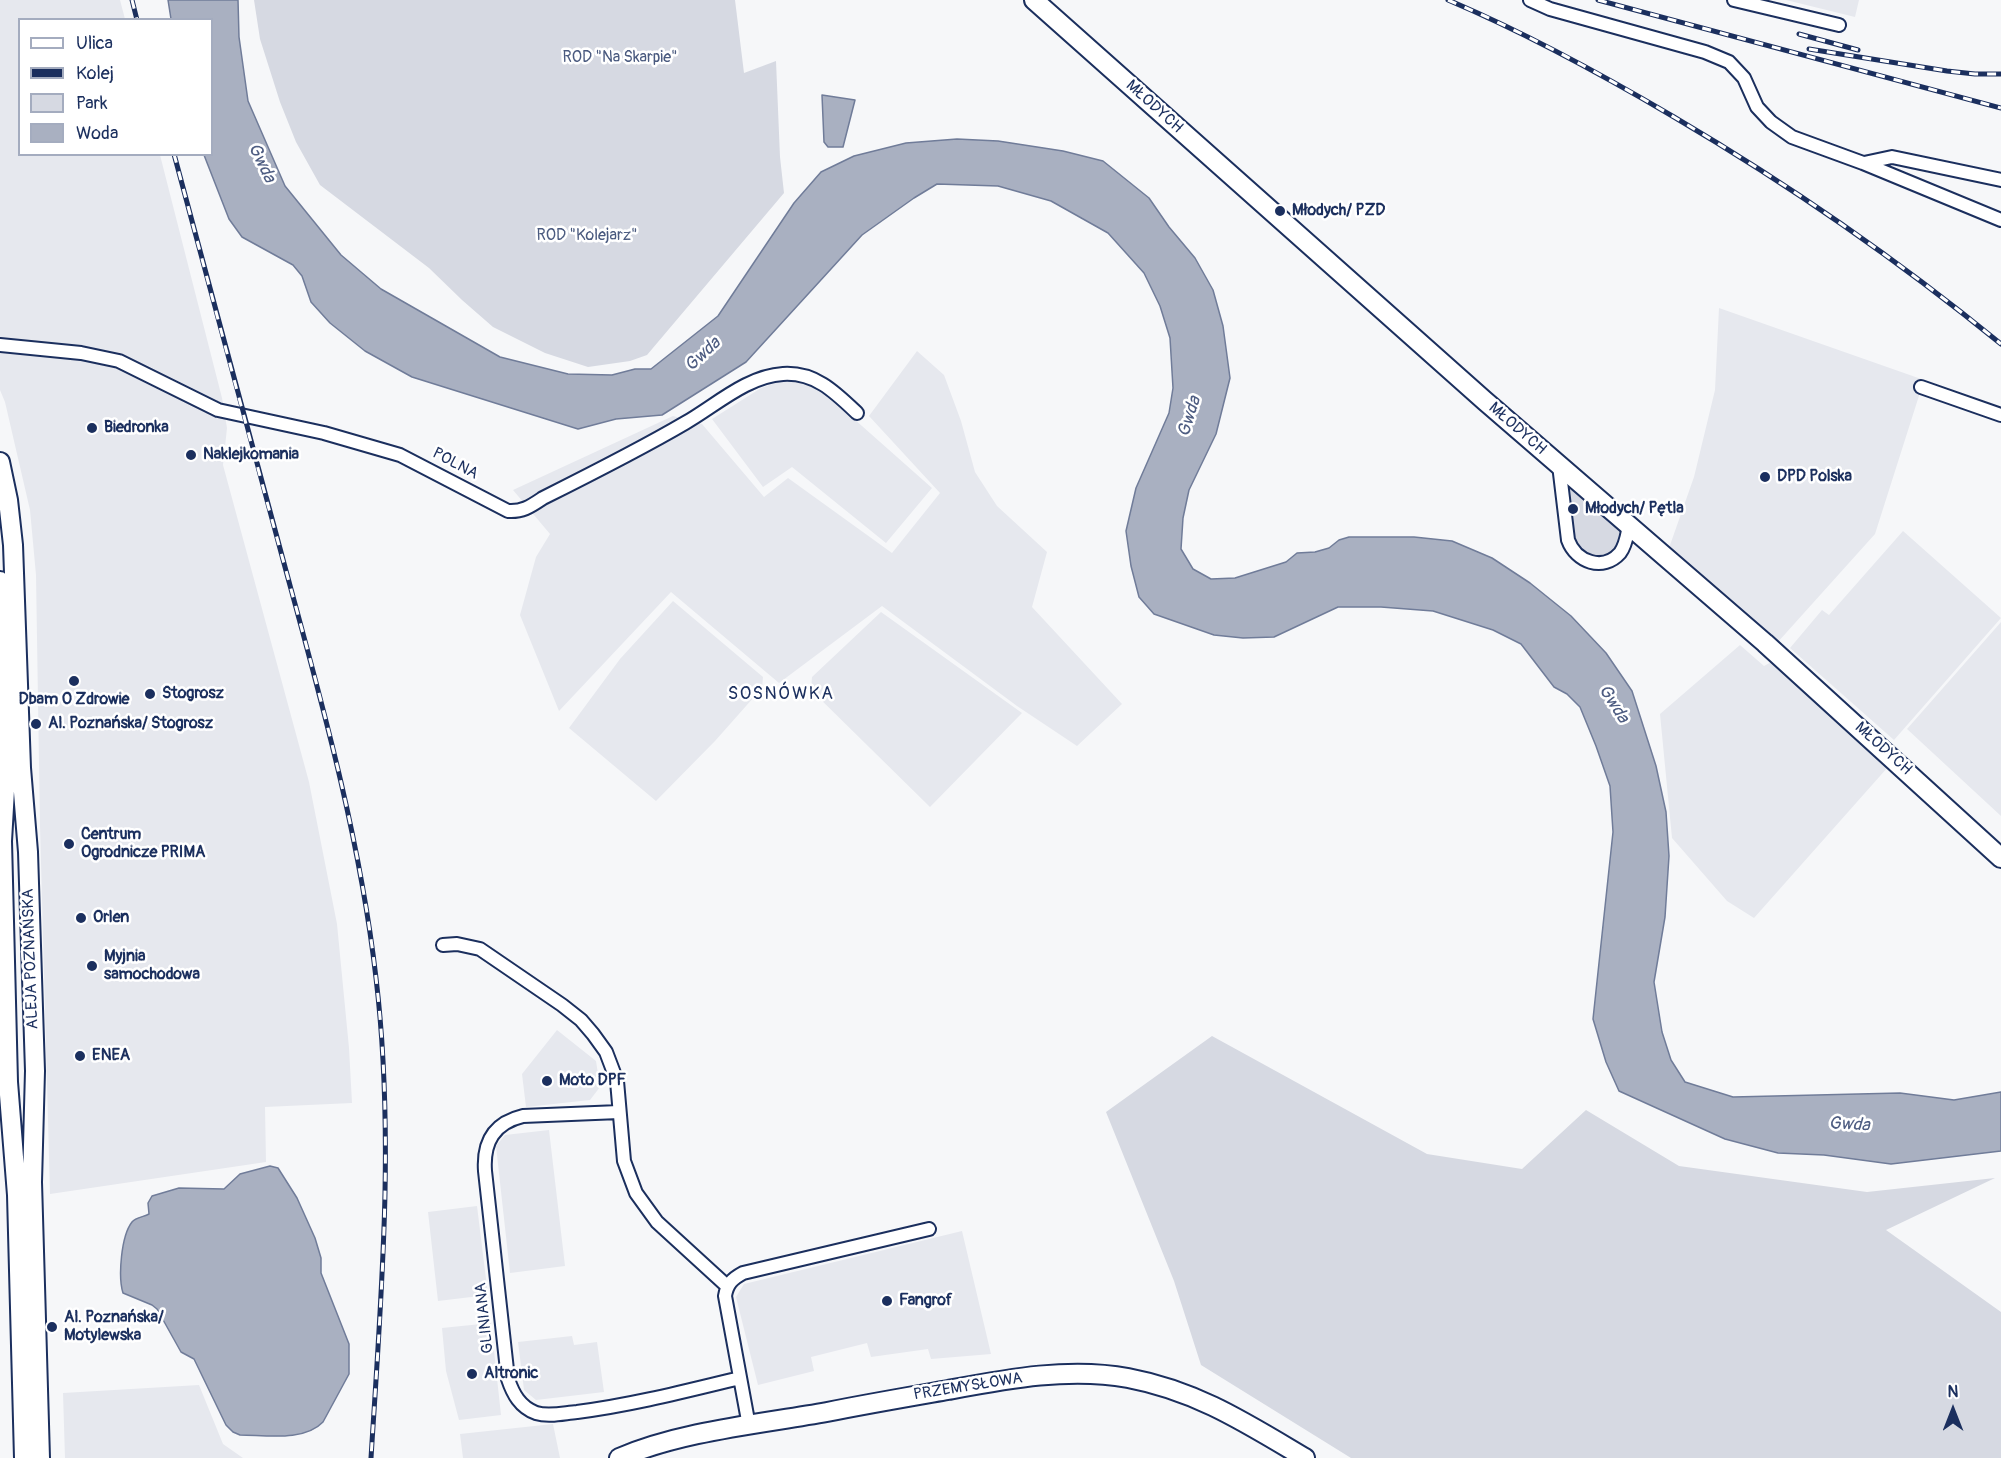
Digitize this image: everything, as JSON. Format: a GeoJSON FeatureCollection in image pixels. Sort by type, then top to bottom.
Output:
{"type":"FeatureCollection","features":[{"type":"Feature","properties":{"kind":"street","name":"MŁODYCH"},"geometry":{"type":"LineString","coordinates":[[1034,0],[1558,465],[1765,643],[2001,858]]}},
{"type":"Feature","properties":{"kind":"street"},"geometry":{"type":"LineString","coordinates":[[1530,0],[1550,9],[1705,52],[1729,62],[1744,78],[1756,106],[1771,122],[1792,137],[1863,163],[2001,220]]}},
{"type":"Feature","properties":{"kind":"street"},"geometry":{"type":"LineString","coordinates":[[1734,0],[1839,25]]}},
{"type":"Feature","properties":{"kind":"street"},"geometry":{"type":"LineString","coordinates":[[1863,163],[1892,157],[2001,180]]}},
{"type":"Feature","properties":{"kind":"street","name":"POLNA"},"geometry":{"type":"LineString","coordinates":[[2,346],[81,353],[119,362],[218,410],[324,433],[400,455],[508,511],[519,511],[530,507],[676,428],[743,387],[765,377],[789,374],[811,378],[832,389],[857,413]]}},
{"type":"Feature","properties":{"kind":"street"},"geometry":{"type":"LineString","coordinates":[[1921,387],[2001,415]]}},
{"type":"Feature","properties":{"kind":"street","name":"ALEJA POZNAŃSKA"},"geometry":{"type":"LineString","coordinates":[[0,462],[8,500],[13,545],[20,745],[28,852],[34,1055],[32,1182],[40,1458]]}},
{"type":"Feature","properties":{"kind":"street"},"geometry":{"type":"LineString","coordinates":[[1558,465],[1568,540],[1572,550],[1579,557],[1598,563],[1615,558],[1623,548],[1629,526]]}},
{"type":"Feature","properties":{"kind":"street","name":"ALEJA POZNAŃSKA"},"geometry":{"type":"LineString","coordinates":[[0,581],[1,671],[6,772],[1,928],[8,1082],[17,1188],[24,1458]]}},
{"type":"Feature","properties":{"kind":"street"},"geometry":{"type":"LineString","coordinates":[[1,928],[30,926]]}},
{"type":"Feature","properties":{"kind":"street"},"geometry":{"type":"LineString","coordinates":[[443,945],[457,944],[480,949],[581,1020],[606,1052],[617,1081],[624,1161],[636,1193],[657,1222],[727,1286]]}},
{"type":"Feature","properties":{"kind":"street"},"geometry":{"type":"LineString","coordinates":[[7,1021],[18,1049],[34,1055]]}},
{"type":"Feature","properties":{"kind":"street","name":"GLINIANA"},"geometry":{"type":"LineString","coordinates":[[619,1112],[523,1116],[511,1119],[495,1131],[487,1146],[485,1171],[507,1368],[512,1391],[525,1408],[550,1415],[621,1406],[740,1378]]}},
{"type":"Feature","properties":{"kind":"street"},"geometry":{"type":"LineString","coordinates":[[750,1426],[725,1296],[727,1286],[734,1278],[743,1273],[929,1229]]}},
{"type":"Feature","properties":{"kind":"street","name":"PRZEMYSŁOWA"},"geometry":{"type":"LineString","coordinates":[[619,1458],[670,1441],[1018,1378],[1065,1374],[1108,1376],[1159,1385],[1187,1394],[1239,1418],[1305,1458]]}},
{"type":"Feature","properties":{"kind":"shaded area"},"geometry":{"type":"Polygon","coordinates":[[[0,0],[120,0],[125,18],[18,18],[18,156],[160,156],[222,398],[227,428],[223,465],[309,782],[337,924],[349,1048],[352,1103],[265,1107],[266,1162],[50,1194],[36,575],[30,510],[5,402],[0,390],[0,0]]]}},
{"type":"Feature","properties":{"kind":"shaded area"},"geometry":{"type":"Polygon","coordinates":[[[1786,0],[1859,0],[1855,17],[1786,0]]]}},
{"type":"Feature","properties":{"kind":"shaded area"},"geometry":{"type":"Polygon","coordinates":[[[1719,308],[1924,380],[1875,534],[1777,643],[1669,548],[1694,477],[1715,390],[1719,308]]]}},
{"type":"Feature","properties":{"kind":"shaded area"},"geometry":{"type":"Polygon","coordinates":[[[917,351],[944,375],[961,421],[975,472],[997,506],[1047,552],[1032,607],[1122,704],[1077,746],[1017,706],[882,606],[779,683],[671,592],[559,711],[520,615],[536,557],[550,534],[513,490],[673,416],[702,424],[764,497],[788,478],[892,553],[940,493],[869,416],[917,351]]]}},
{"type":"Feature","properties":{"kind":"shaded area"},"geometry":{"type":"Polygon","coordinates":[[[798,380],[827,395],[932,488],[886,543],[792,467],[763,487],[712,419],[761,388],[778,382],[798,380]]]}},
{"type":"Feature","properties":{"kind":"shaded area"},"geometry":{"type":"Polygon","coordinates":[[[1903,531],[2001,618],[1894,740],[1790,648],[1822,610],[1829,615],[1903,531]]]}},
{"type":"Feature","properties":{"kind":"shaded area"},"geometry":{"type":"Polygon","coordinates":[[[673,601],[763,677],[762,688],[715,741],[656,801],[569,728],[620,659],[673,601]]]}},
{"type":"Feature","properties":{"kind":"shaded area"},"geometry":{"type":"Polygon","coordinates":[[[881,612],[1022,713],[930,807],[811,690],[812,677],[881,612]]]}},
{"type":"Feature","properties":{"kind":"shaded area"},"geometry":{"type":"Polygon","coordinates":[[[2001,622],[2001,816],[1907,729],[2001,622]]]}},
{"type":"Feature","properties":{"kind":"shaded area"},"geometry":{"type":"Polygon","coordinates":[[[1740,645],[1764,666],[1775,660],[1888,767],[1754,918],[1727,901],[1672,838],[1660,714],[1740,645]]]}},
{"type":"Feature","properties":{"kind":"shaded area"},"geometry":{"type":"Polygon","coordinates":[[[557,1030],[596,1061],[600,1087],[590,1100],[526,1107],[522,1074],[557,1030]]]}},
{"type":"Feature","properties":{"kind":"shaded area"},"geometry":{"type":"Polygon","coordinates":[[[549,1130],[565,1266],[510,1273],[496,1146],[505,1135],[549,1130]]]}},
{"type":"Feature","properties":{"kind":"shaded area"},"geometry":{"type":"Polygon","coordinates":[[[477,1206],[488,1295],[438,1301],[428,1212],[477,1206]]]}},
{"type":"Feature","properties":{"kind":"shaded area"},"geometry":{"type":"Polygon","coordinates":[[[962,1231],[991,1354],[931,1359],[928,1349],[871,1357],[867,1343],[811,1357],[814,1371],[758,1385],[736,1297],[744,1284],[962,1231]]]}},
{"type":"Feature","properties":{"kind":"shaded area"},"geometry":{"type":"Polygon","coordinates":[[[491,1323],[501,1415],[459,1420],[446,1371],[442,1328],[491,1323]]]}},
{"type":"Feature","properties":{"kind":"shaded area"},"geometry":{"type":"Polygon","coordinates":[[[572,1336],[574,1345],[597,1342],[604,1392],[536,1400],[524,1390],[518,1342],[572,1336]]]}},
{"type":"Feature","properties":{"kind":"shaded area"},"geometry":{"type":"Polygon","coordinates":[[[199,1385],[223,1444],[243,1458],[65,1458],[63,1393],[199,1385]]]}},
{"type":"Feature","properties":{"kind":"shaded area"},"geometry":{"type":"Polygon","coordinates":[[[553,1424],[560,1458],[463,1458],[460,1434],[553,1424]]]}},
{"type":"Feature","properties":{"kind":"green space","name":"ROD \"Kolejarz\""},"geometry":{"type":"Polygon","coordinates":[[[254,0],[735,0],[744,73],[776,61],[780,157],[784,193],[647,355],[630,361],[588,367],[545,353],[493,327],[429,268],[320,185],[296,142],[280,102],[260,39],[254,0]]]}},
{"type":"Feature","properties":{"kind":"green space"},"geometry":{"type":"Polygon","coordinates":[[[1570,485],[1617,524],[1622,532],[1617,546],[1606,557],[1589,556],[1574,543],[1570,519],[1575,513],[1573,503],[1567,499],[1567,487],[1570,485]]]}},
{"type":"Feature","properties":{"kind":"green space"},"geometry":{"type":"Polygon","coordinates":[[[1212,1036],[1427,1154],[1522,1169],[1586,1110],[1679,1166],[1867,1192],[1995,1178],[1886,1230],[2001,1312],[2001,1458],[1351,1458],[1201,1365],[1174,1281],[1106,1112],[1212,1036]]]}},
{"type":"Feature","properties":{"kind":"water","name":"Gwda"},"geometry":{"type":"Polygon","coordinates":[[[168,0],[238,0],[239,37],[248,101],[285,186],[341,255],[381,289],[500,357],[568,374],[612,375],[635,369],[651,369],[718,316],[794,203],[821,172],[854,156],[906,143],[957,139],[998,141],[1063,151],[1103,161],[1149,198],[1195,258],[1213,290],[1223,326],[1230,378],[1216,434],[1189,490],[1183,518],[1181,549],[1193,569],[1211,579],[1235,578],[1286,562],[1297,553],[1329,548],[1339,540],[1349,537],[1414,537],[1452,541],[1492,558],[1530,583],[1571,616],[1606,653],[1632,691],[1656,766],[1666,812],[1669,856],[1665,917],[1654,982],[1662,1032],[1671,1060],[1685,1082],[1733,1097],[1900,1093],[1954,1100],[2001,1092],[2001,1151],[1891,1164],[1824,1155],[1778,1153],[1725,1139],[1619,1091],[1606,1062],[1593,1019],[1613,832],[1610,786],[1580,707],[1567,694],[1554,687],[1521,644],[1493,630],[1433,611],[1381,607],[1338,607],[1274,637],[1243,638],[1214,635],[1154,614],[1139,597],[1131,566],[1126,531],[1136,488],[1169,413],[1173,388],[1170,338],[1160,306],[1144,273],[1108,233],[1051,201],[998,186],[937,184],[862,235],[746,362],[662,415],[616,419],[578,429],[412,377],[365,351],[330,323],[311,302],[302,276],[293,265],[242,237],[229,219],[204,156],[213,156],[213,18],[171,18],[168,0]]]}},
{"type":"Feature","properties":{"kind":"water"},"geometry":{"type":"Polygon","coordinates":[[[822,95],[855,100],[843,147],[828,147],[824,142],[822,95]]]}},
{"type":"Feature","properties":{"kind":"water"},"geometry":{"type":"Polygon","coordinates":[[[270,1166],[278,1168],[297,1198],[315,1238],[321,1258],[321,1273],[349,1344],[349,1374],[323,1422],[315,1428],[295,1435],[240,1435],[226,1425],[194,1359],[181,1352],[157,1309],[123,1293],[122,1257],[128,1228],[134,1220],[149,1214],[148,1203],[152,1196],[179,1188],[224,1189],[240,1174],[270,1166]]]}},
{"type":"Feature","properties":{"kind":"railway"},"geometry":{"type":"LineString","coordinates":[[132,0],[136,18]]}},
{"type":"Feature","properties":{"kind":"railway"},"geometry":{"type":"LineString","coordinates":[[1448,0],[1563,55],[1647,101],[1759,169],[1842,224],[2001,344]]}},
{"type":"Feature","properties":{"kind":"railway"},"geometry":{"type":"LineString","coordinates":[[1598,0],[2001,108]]}},
{"type":"Feature","properties":{"kind":"railway"},"geometry":{"type":"LineString","coordinates":[[1799,34],[1858,50]]}},
{"type":"Feature","properties":{"kind":"railway"},"geometry":{"type":"LineString","coordinates":[[1809,49],[1947,71],[2001,74]]}},
{"type":"Feature","properties":{"kind":"railway"},"geometry":{"type":"LineString","coordinates":[[175,156],[326,720],[350,822],[369,926],[382,1038],[385,1098],[382,1278],[371,1458]]}},
{"type":"Feature","properties":{"kind":"place","name":"Młodych/ PZD"},"geometry":{"type":"Point","coordinates":[1280,211]}},
{"type":"Feature","properties":{"kind":"place","name":"Biedronka"},"geometry":{"type":"Point","coordinates":[92,428]}},
{"type":"Feature","properties":{"kind":"place","name":"Naklejkomania"},"geometry":{"type":"Point","coordinates":[191,455]}},
{"type":"Feature","properties":{"kind":"place","name":"DPD Polska"},"geometry":{"type":"Point","coordinates":[1765,477]}},
{"type":"Feature","properties":{"kind":"place","name":"Młodych/ Pętla"},"geometry":{"type":"Point","coordinates":[1573,509]}},
{"type":"Feature","properties":{"kind":"place","name":"Dbam O Zdrowie"},"geometry":{"type":"Point","coordinates":[74,681]}},
{"type":"Feature","properties":{"kind":"place","name":"Stogrosz"},"geometry":{"type":"Point","coordinates":[150,694]}},
{"type":"Feature","properties":{"kind":"place","name":"Al. Poznańska/ Stogrosz"},"geometry":{"type":"Point","coordinates":[36,724]}},
{"type":"Feature","properties":{"kind":"place","name":"Centrum Ogrodnicze PRIMA"},"geometry":{"type":"Point","coordinates":[69,844]}},
{"type":"Feature","properties":{"kind":"place","name":"Orlen"},"geometry":{"type":"Point","coordinates":[81,918]}},
{"type":"Feature","properties":{"kind":"place","name":"Myjnia samochodowa"},"geometry":{"type":"Point","coordinates":[92,966]}},
{"type":"Feature","properties":{"kind":"place","name":"ENEA"},"geometry":{"type":"Point","coordinates":[80,1056]}},
{"type":"Feature","properties":{"kind":"place","name":"Moto DPF"},"geometry":{"type":"Point","coordinates":[547,1081]}},
{"type":"Feature","properties":{"kind":"place","name":"Fangrof"},"geometry":{"type":"Point","coordinates":[887,1301]}},
{"type":"Feature","properties":{"kind":"place","name":"Al. Poznańska/ Motylewska"},"geometry":{"type":"Point","coordinates":[52,1327]}},
{"type":"Feature","properties":{"kind":"place","name":"Altronic"},"geometry":{"type":"Point","coordinates":[472,1374]}},
{"type":"Feature","properties":{"kind":"district","name":"SOSNÓWKA"},"geometry":{"type":"Point","coordinates":[781,694]}},
{"type":"Feature","properties":{"kind":"park label","name":"ROD \"Na Skarpie\""},"geometry":{"type":"Point","coordinates":[620,58]}}]}
